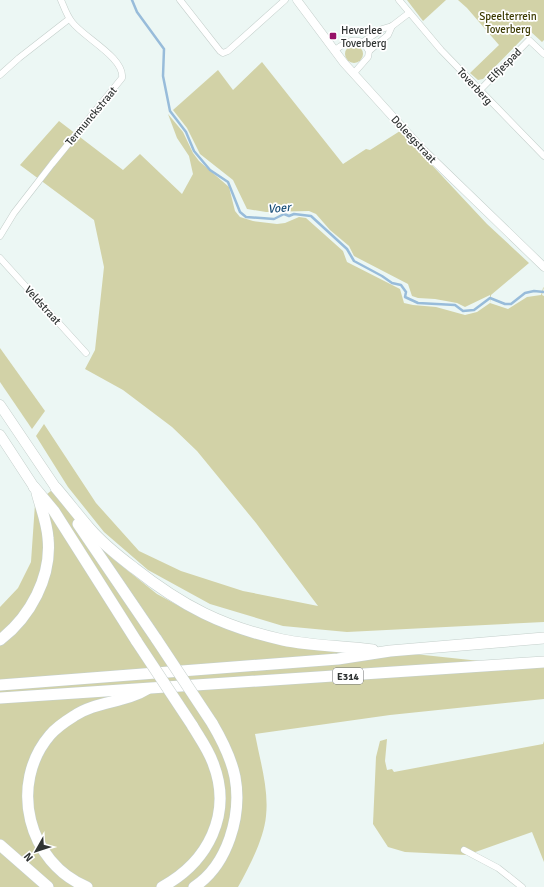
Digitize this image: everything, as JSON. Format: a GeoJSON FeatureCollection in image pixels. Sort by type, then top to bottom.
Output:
{"type":"FeatureCollection","features":[{"type":"Feature","properties":{"kind":"highway"},"geometry":{"type":"LineString","coordinates":[[0,405],[212,723],[227,750],[235,777],[237,799],[235,823],[228,844],[215,867],[194,887]]}},
{"type":"Feature","properties":{"kind":"highway"},"geometry":{"type":"LineString","coordinates":[[0,435],[34,487],[54,511],[137,642],[192,725],[213,762],[219,782],[219,804],[216,823],[210,841],[200,857],[176,879],[162,887]]}},
{"type":"Feature","properties":{"kind":"highway"},"geometry":{"type":"LineString","coordinates":[[0,640],[12,631],[28,613],[39,591],[48,559],[48,539],[45,519],[34,487]]}},
{"type":"Feature","properties":{"kind":"highway"},"geometry":{"type":"LineString","coordinates":[[56,488],[90,528],[119,556],[163,591],[189,607],[216,620],[248,631],[284,640],[390,651]]}},
{"type":"Feature","properties":{"kind":"highway","name":"E314"},"geometry":{"type":"LineString","coordinates":[[0,685],[338,659],[390,651],[544,638]]}},
{"type":"Feature","properties":{"kind":"highway","name":"E314"},"geometry":{"type":"LineString","coordinates":[[0,698],[544,662]]}},
{"type":"Feature","properties":{"kind":"highway"},"geometry":{"type":"LineString","coordinates":[[87,887],[75,882],[61,871],[48,858],[38,842],[31,824],[28,805],[28,783],[32,770],[50,734],[74,715],[102,704],[137,696],[151,687]]}},
{"type":"Feature","properties":{"kind":"highway"},"geometry":{"type":"LineString","coordinates":[[0,845],[48,887]]}},
{"type":"Feature","properties":{"kind":"street","name":"Termunckstraat"},"geometry":{"type":"LineString","coordinates":[[0,236],[14,213],[61,152],[122,78],[122,71],[110,55],[75,26],[69,19],[61,0]]}},
{"type":"Feature","properties":{"kind":"street"},"geometry":{"type":"LineString","coordinates":[[180,0],[223,53],[228,51],[285,0]]}},
{"type":"Feature","properties":{"kind":"street","name":"Doleegstraat"},"geometry":{"type":"LineString","coordinates":[[298,0],[354,73],[440,167],[544,266]]}},
{"type":"Feature","properties":{"kind":"street","name":"Toverberg"},"geometry":{"type":"LineString","coordinates":[[399,0],[479,91],[544,156]]}},
{"type":"Feature","properties":{"kind":"street"},"geometry":{"type":"LineString","coordinates":[[335,50],[353,40],[363,42],[382,28],[392,26],[409,13]]}},
{"type":"Feature","properties":{"kind":"street"},"geometry":{"type":"LineString","coordinates":[[0,75],[69,19]]}},
{"type":"Feature","properties":{"kind":"street"},"geometry":{"type":"LineString","coordinates":[[354,73],[365,62],[368,51],[388,35],[392,26]]}},
{"type":"Feature","properties":{"kind":"street","name":"Elfjespad"},"geometry":{"type":"LineString","coordinates":[[479,91],[529,40],[544,54]]}},
{"type":"Feature","properties":{"kind":"street"},"geometry":{"type":"LineString","coordinates":[[363,42],[368,51]]}},
{"type":"Feature","properties":{"kind":"street","name":"Veldstraat"},"geometry":{"type":"LineString","coordinates":[[0,258],[86,353]]}},
{"type":"Feature","properties":{"kind":"street"},"geometry":{"type":"LineString","coordinates":[[464,850],[498,868],[522,887]]}},
{"type":"Feature","properties":{"kind":"green space"},"geometry":{"type":"Polygon","coordinates":[[[407,0],[446,0],[423,21],[407,0]]]}},
{"type":"Feature","properties":{"kind":"green space","name":"Speelterrein Toverberg"},"geometry":{"type":"Polygon","coordinates":[[[458,0],[544,0],[544,40],[542,42],[530,31],[483,79],[478,80],[470,73],[499,45],[467,8],[458,0]]]}},
{"type":"Feature","properties":{"kind":"green space"},"geometry":{"type":"Polygon","coordinates":[[[350,45],[358,45],[363,50],[361,61],[358,63],[350,63],[345,58],[345,50],[350,45]]]}},
{"type":"Feature","properties":{"kind":"green space"},"geometry":{"type":"Polygon","coordinates":[[[262,62],[343,164],[366,149],[370,150],[400,131],[487,224],[529,263],[491,295],[490,303],[490,295],[465,307],[457,303],[418,298],[412,296],[408,284],[354,256],[349,246],[330,230],[316,214],[309,211],[266,212],[247,209],[233,180],[200,154],[187,128],[173,110],[218,70],[233,90],[262,62]]]}},
{"type":"Feature","properties":{"kind":"green space"},"geometry":{"type":"Polygon","coordinates":[[[168,114],[183,132],[193,153],[199,161],[229,187],[235,211],[240,217],[253,221],[277,224],[285,223],[299,217],[306,218],[343,251],[347,262],[400,289],[404,303],[436,307],[465,315],[477,312],[490,303],[508,309],[527,297],[541,295],[544,287],[542,295],[544,296],[544,622],[347,632],[283,626],[210,604],[148,570],[104,532],[68,487],[36,436],[44,424],[96,503],[139,551],[181,571],[243,591],[318,606],[256,523],[197,451],[172,427],[123,390],[85,369],[95,350],[104,267],[94,220],[20,165],[59,121],[123,170],[140,154],[182,194],[193,174],[189,156],[177,138],[168,114]]]}},
{"type":"Feature","properties":{"kind":"green space"},"geometry":{"type":"Polygon","coordinates":[[[0,348],[45,411],[32,429],[0,382],[0,348]]]}},
{"type":"Feature","properties":{"kind":"green space"},"geometry":{"type":"Polygon","coordinates":[[[52,490],[112,558],[157,594],[179,606],[248,631],[284,640],[544,668],[544,699],[390,715],[255,734],[265,785],[267,806],[265,825],[251,862],[238,887],[0,887],[0,607],[18,588],[31,562],[35,504],[52,490]]]}},
{"type":"Feature","properties":{"kind":"green space"},"geometry":{"type":"Polygon","coordinates":[[[387,739],[385,761],[387,770],[392,769],[394,772],[543,744],[544,741],[544,862],[532,832],[467,855],[405,852],[388,847],[373,824],[376,757],[380,741],[387,739]]]}},
{"type":"Feature","properties":{"kind":"waterway","name":"Voer"},"geometry":{"type":"LineString","coordinates":[[132,0],[137,12],[164,49],[163,76],[170,111],[186,132],[194,151],[210,170],[228,182],[240,212],[246,217],[274,219],[284,214],[289,216],[294,214],[311,216],[347,249],[354,261],[392,283],[401,285],[406,292],[405,297],[418,303],[455,305],[463,311],[474,310],[490,298],[505,304],[511,304],[525,293],[534,291],[544,292]]}},
{"type":"Feature","properties":{"kind":"place","name":"Heverlee Toverberg"},"geometry":{"type":"Point","coordinates":[333,36]}}]}
